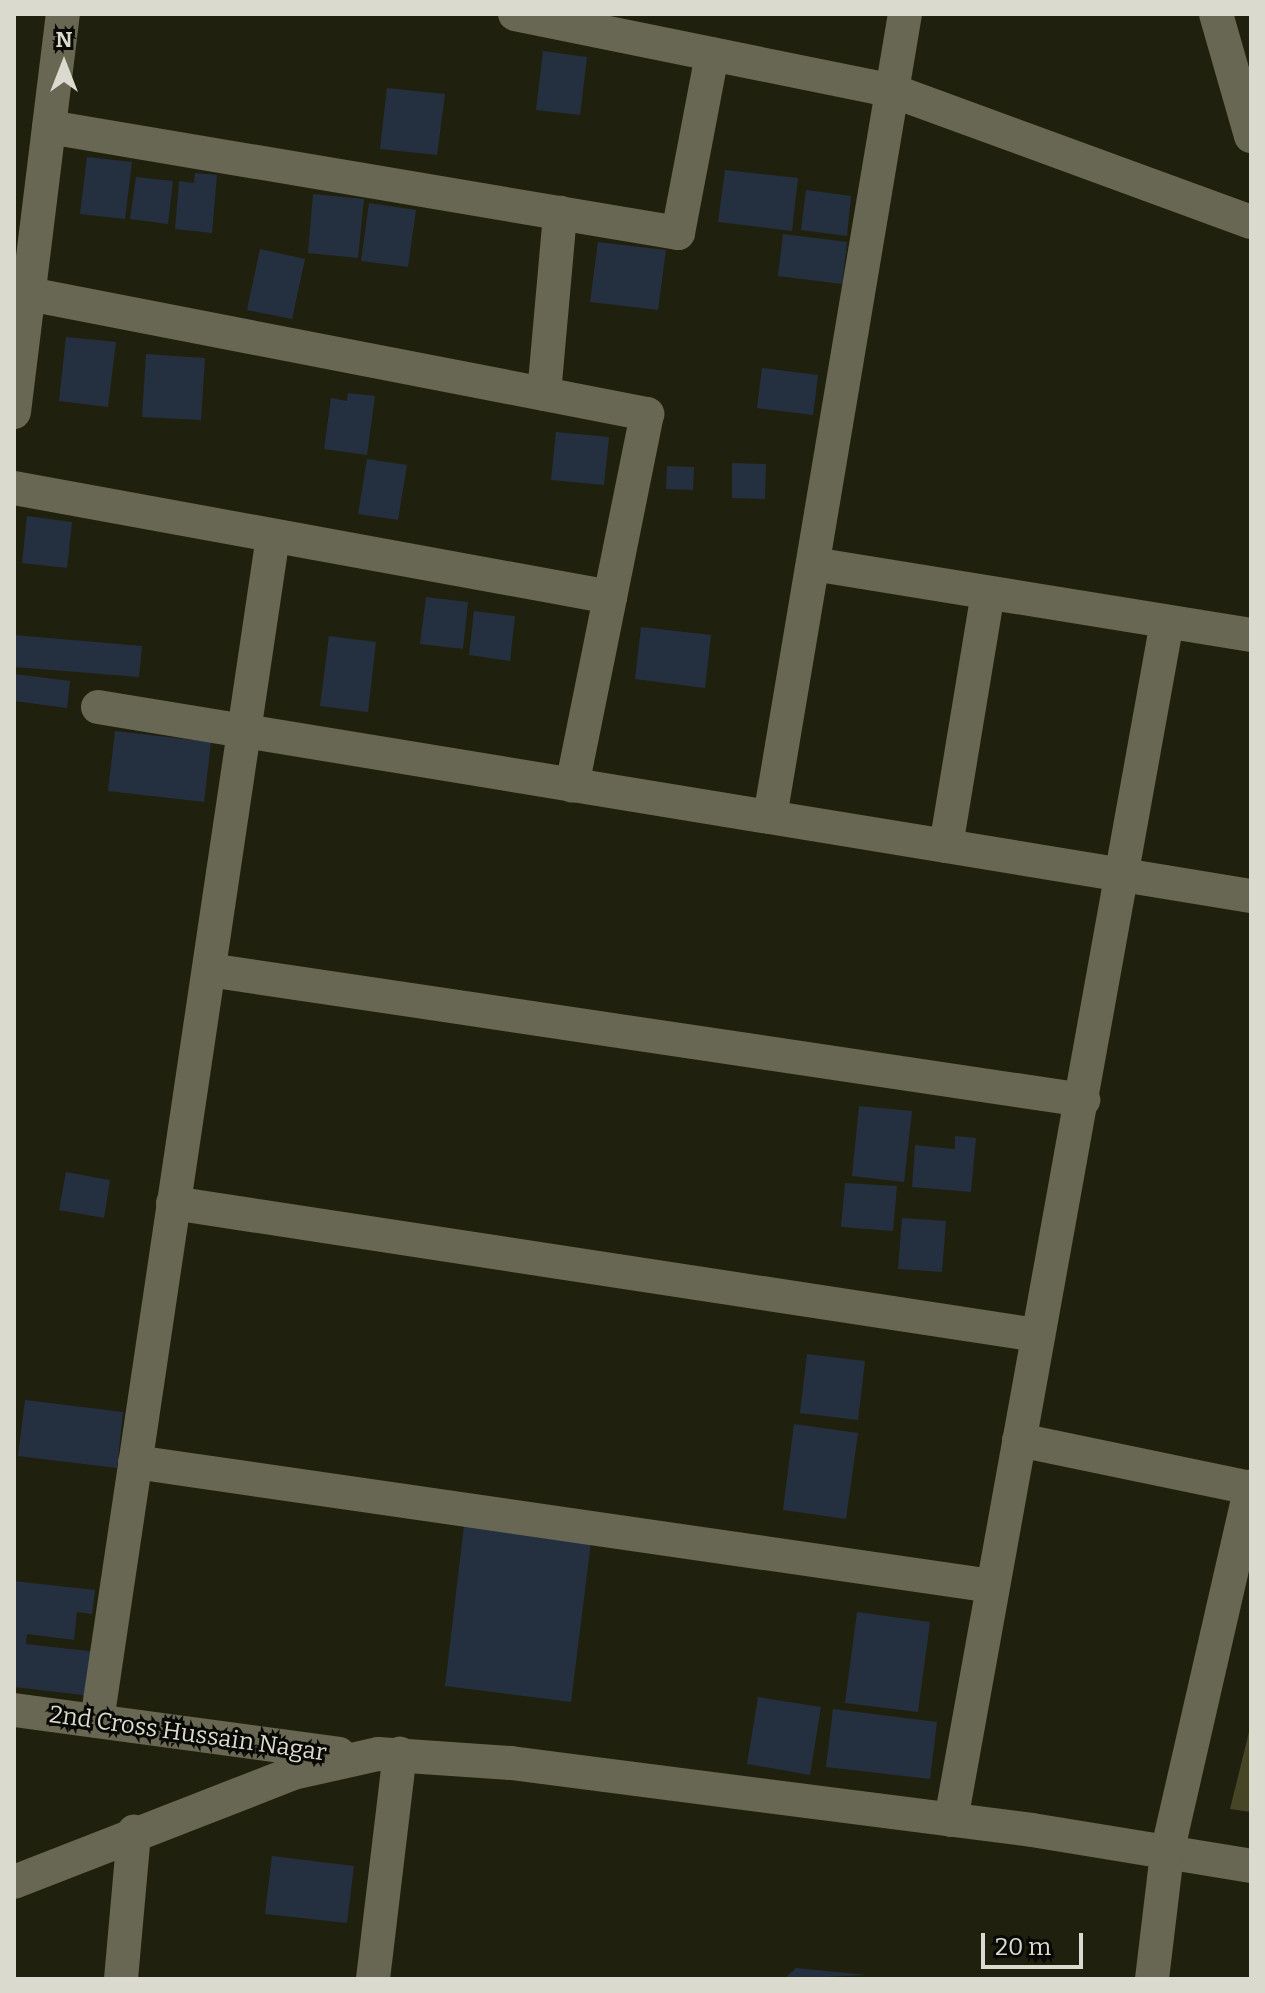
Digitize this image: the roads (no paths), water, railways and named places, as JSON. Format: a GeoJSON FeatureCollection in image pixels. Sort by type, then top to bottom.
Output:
{"type":"FeatureCollection","features":[{"type":"Feature","properties":{"kind":"street"},"geometry":{"type":"LineString","coordinates":[[14,412],[29,294],[24,245],[49,127],[63,14]]}},
{"type":"Feature","properties":{"kind":"street"},"geometry":{"type":"LineString","coordinates":[[515,14],[893,91],[1251,222]]}},
{"type":"Feature","properties":{"kind":"street"},"geometry":{"type":"LineString","coordinates":[[770,817],[905,14]]}},
{"type":"Feature","properties":{"kind":"street"},"geometry":{"type":"LineString","coordinates":[[1216,14],[1251,136]]}},
{"type":"Feature","properties":{"kind":"street"},"geometry":{"type":"LineString","coordinates":[[49,127],[678,233],[712,54]]}},
{"type":"Feature","properties":{"kind":"street"},"geometry":{"type":"LineString","coordinates":[[544,394],[560,213]]}},
{"type":"Feature","properties":{"kind":"street"},"geometry":{"type":"LineString","coordinates":[[29,294],[647,414],[572,785]]}},
{"type":"Feature","properties":{"kind":"street"},"geometry":{"type":"LineString","coordinates":[[14,488],[610,597]]}},
{"type":"Feature","properties":{"kind":"street"},"geometry":{"type":"LineString","coordinates":[[97,1721],[273,536]]}},
{"type":"Feature","properties":{"kind":"street"},"geometry":{"type":"LineString","coordinates":[[813,564],[1251,635]]}},
{"type":"Feature","properties":{"kind":"street"},"geometry":{"type":"LineString","coordinates":[[946,846],[988,593]]}},
{"type":"Feature","properties":{"kind":"street"},"geometry":{"type":"LineString","coordinates":[[951,1820],[1037,1335],[1126,876],[1167,622]]}},
{"type":"Feature","properties":{"kind":"street"},"geometry":{"type":"LineString","coordinates":[[98,707],[1251,896]]}},
{"type":"Feature","properties":{"kind":"street"},"geometry":{"type":"LineString","coordinates":[[209,970],[1083,1100]]}},
{"type":"Feature","properties":{"kind":"street"},"geometry":{"type":"LineString","coordinates":[[173,1203],[1037,1335]]}},
{"type":"Feature","properties":{"kind":"street"},"geometry":{"type":"LineString","coordinates":[[1019,1440],[1251,1488],[1167,1853],[1152,1979]]}},
{"type":"Feature","properties":{"kind":"street"},"geometry":{"type":"LineString","coordinates":[[135,1462],[992,1586]]}},
{"type":"Feature","properties":{"kind":"street","name":"2nd Cross Hussain Nagar"},"geometry":{"type":"LineString","coordinates":[[14,1710],[362,1758]]}},
{"type":"Feature","properties":{"kind":"street"},"geometry":{"type":"LineString","coordinates":[[14,1882],[134,1832],[293,1773],[362,1758],[400,1754],[951,1820],[1251,1866]]}},
{"type":"Feature","properties":{"kind":"street"},"geometry":{"type":"LineString","coordinates":[[373,1979],[400,1754]]}},
{"type":"Feature","properties":{"kind":"street"},"geometry":{"type":"LineString","coordinates":[[121,1979],[134,1832]]}}]}
